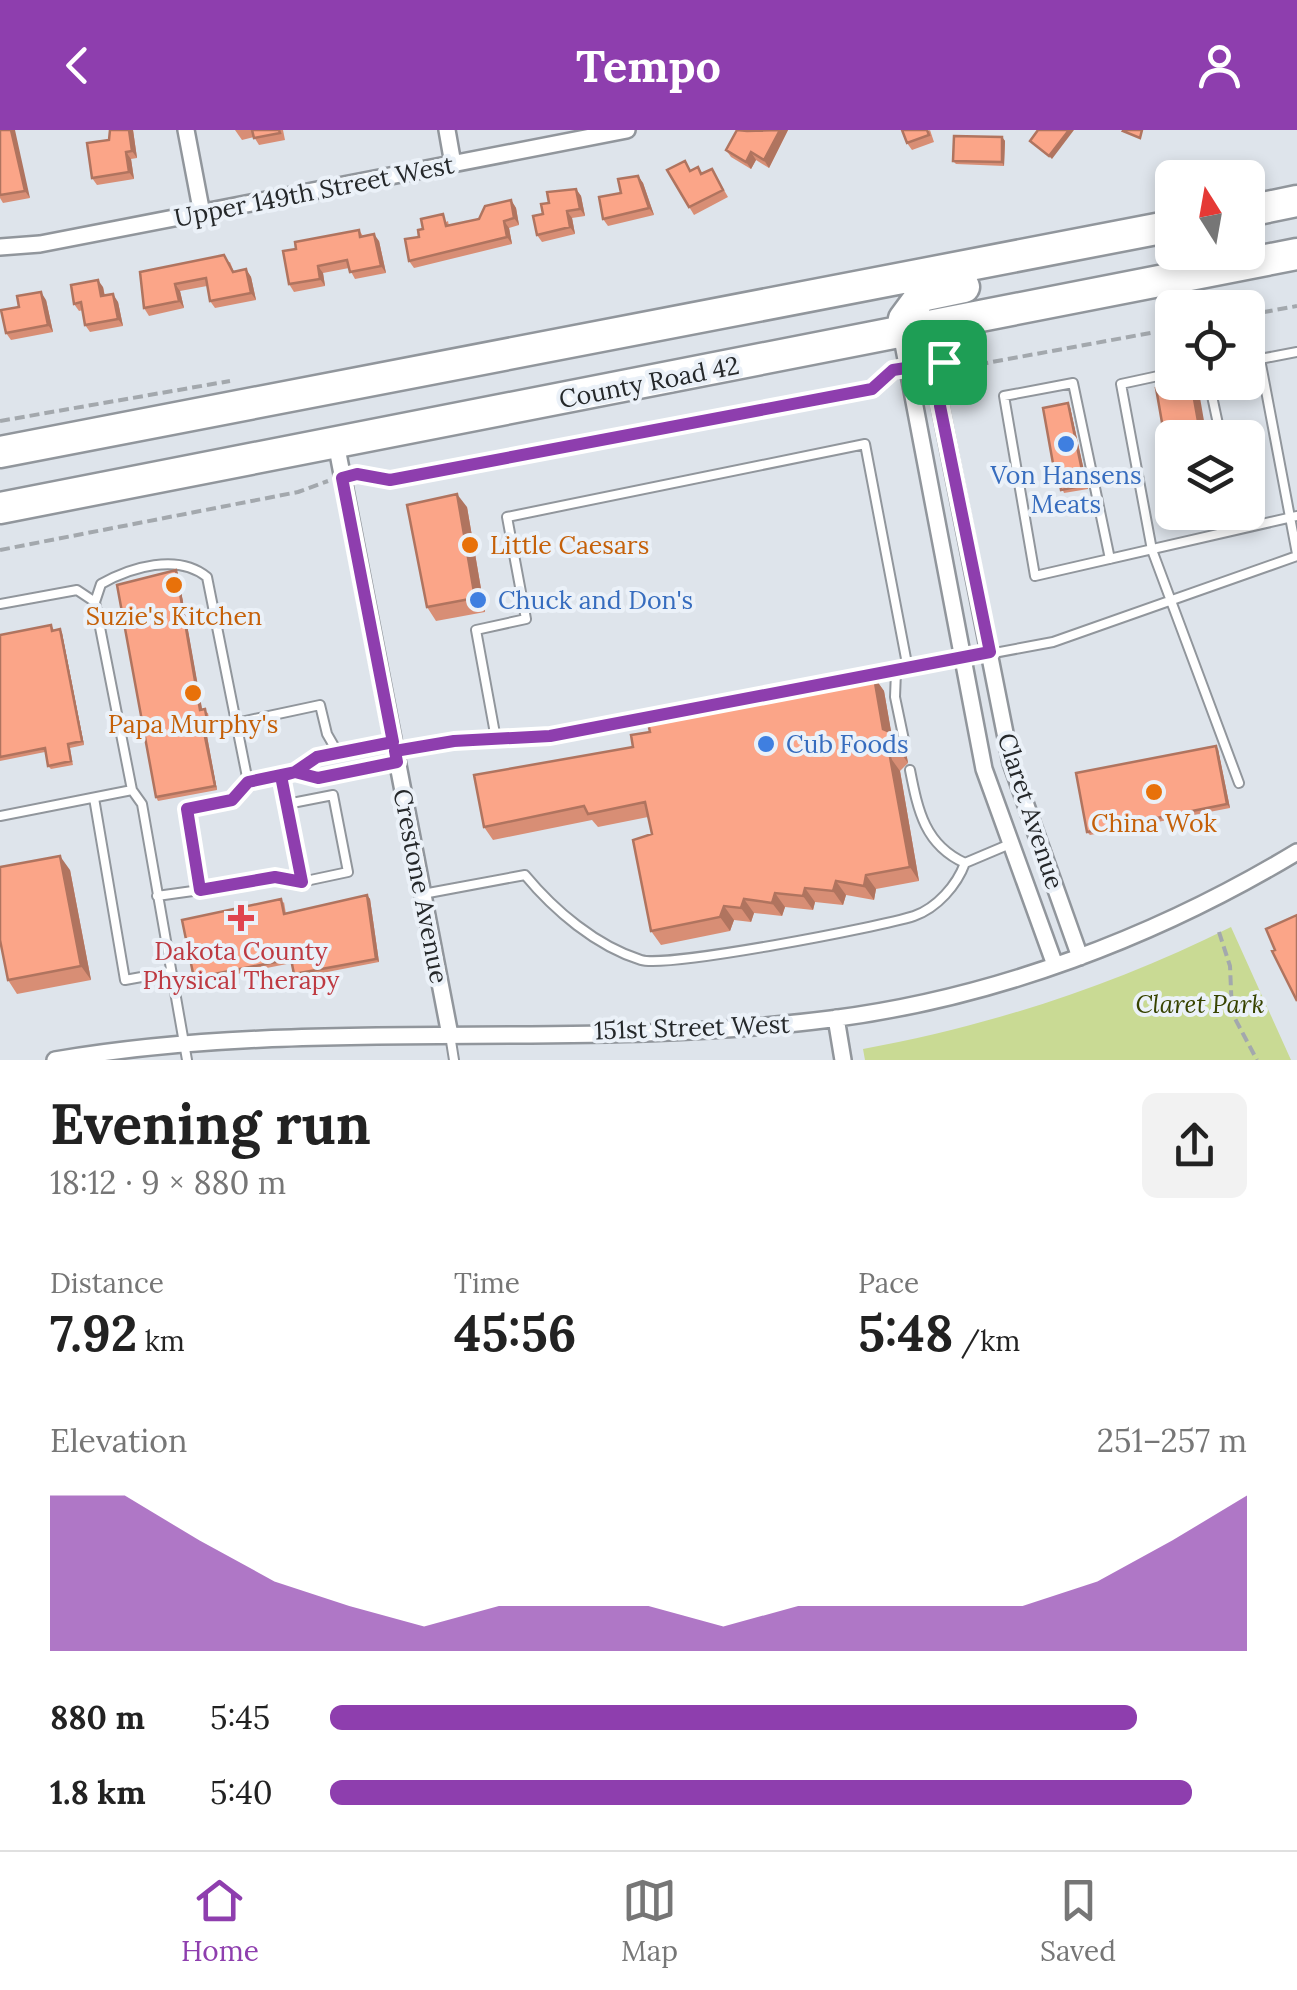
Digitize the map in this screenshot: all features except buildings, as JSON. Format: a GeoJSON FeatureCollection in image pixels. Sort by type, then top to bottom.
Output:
{"type":"FeatureCollection","features":[{"type":"Feature","properties":{"kind":"highway"},"geometry":{"type":"LineString","coordinates":[[1265,208],[1297,202]]}},
{"type":"Feature","properties":{"kind":"highway"},"geometry":{"type":"LineString","coordinates":[[0,452],[1155,229]]}},
{"type":"Feature","properties":{"kind":"highway"},"geometry":{"type":"LineString","coordinates":[[902,333],[904,319],[920,296],[1155,249]]}},
{"type":"Feature","properties":{"kind":"highway","name":"County Road 42"},"geometry":{"type":"LineString","coordinates":[[0,508],[1297,254]]}},
{"type":"Feature","properties":{"kind":"street"},"geometry":{"type":"LineString","coordinates":[[186,130],[202,214]]}},
{"type":"Feature","properties":{"kind":"street"},"geometry":{"type":"LineString","coordinates":[[447,130],[453,164]]}},
{"type":"Feature","properties":{"kind":"street","name":"Upper 149th Street West"},"geometry":{"type":"LineString","coordinates":[[0,246],[40,244],[627,130]]}},
{"type":"Feature","properties":{"kind":"street"},"geometry":{"type":"LineString","coordinates":[[944,362],[974,318]]}},
{"type":"Feature","properties":{"kind":"street","name":"Claret Avenue"},"geometry":{"type":"LineString","coordinates":[[902,333],[984,769],[1055,965]]}},
{"type":"Feature","properties":{"kind":"street","name":"Claret Avenue"},"geometry":{"type":"LineString","coordinates":[[944,362],[940,406],[1011,763],[1080,956]]}},
{"type":"Feature","properties":{"kind":"street","name":"Crestone Avenue"},"geometry":{"type":"LineString","coordinates":[[336,443],[450,1035]]}},
{"type":"Feature","properties":{"kind":"street","name":"151st Street West"},"geometry":{"type":"LineString","coordinates":[[55,1060],[186,1042],[724,1029],[836,1018],[960,994],[1080,956],[1190,910],[1297,852]]}},
{"type":"Feature","properties":{"kind":"street"},"geometry":{"type":"LineString","coordinates":[[836,1018],[843,1060]]}},
{"type":"Feature","properties":{"kind":"lane"},"geometry":{"type":"LineString","coordinates":[[705,707],[1053,642],[1297,555],[1294,517],[1260,358],[1297,352]]}},
{"type":"Feature","properties":{"kind":"lane"},"geometry":{"type":"LineString","coordinates":[[1155,376],[1121,384],[1152,550],[1239,783]]}},
{"type":"Feature","properties":{"kind":"lane"},"geometry":{"type":"LineString","coordinates":[[1110,559],[1073,383],[1004,396],[1035,576],[1152,550],[1234,530]]}},
{"type":"Feature","properties":{"kind":"lane"},"geometry":{"type":"LineString","coordinates":[[496,739],[476,630],[526,619],[507,518],[865,444],[908,669]]}},
{"type":"Feature","properties":{"kind":"lane"},"geometry":{"type":"LineString","coordinates":[[1265,523],[1294,517]]}},
{"type":"Feature","properties":{"kind":"lane"},"geometry":{"type":"LineString","coordinates":[[188,1060],[169,972],[142,804],[132,790],[96,602],[101,584],[133,571],[182,562],[207,577],[248,782]]}},
{"type":"Feature","properties":{"kind":"lane"},"geometry":{"type":"LineString","coordinates":[[0,604],[76,590],[96,602]]}},
{"type":"Feature","properties":{"kind":"lane"},"geometry":{"type":"LineString","coordinates":[[896,671],[904,740]]}},
{"type":"Feature","properties":{"kind":"lane"},"geometry":{"type":"LineString","coordinates":[[236,723],[320,705],[327,734],[338,752]]}},
{"type":"Feature","properties":{"kind":"lane"},"geometry":{"type":"LineString","coordinates":[[200,890],[187,809],[232,800],[248,782],[295,772],[317,757],[338,752],[395,752],[550,736],[669,714]]}},
{"type":"Feature","properties":{"kind":"lane"},"geometry":{"type":"LineString","coordinates":[[295,772],[318,778],[395,752]]}},
{"type":"Feature","properties":{"kind":"lane"},"geometry":{"type":"LineString","coordinates":[[910,770],[928,836],[944,853],[965,863]]}},
{"type":"Feature","properties":{"kind":"lane"},"geometry":{"type":"LineString","coordinates":[[281,776],[302,882]]}},
{"type":"Feature","properties":{"kind":"lane"},"geometry":{"type":"LineString","coordinates":[[0,816],[132,790]]}},
{"type":"Feature","properties":{"kind":"lane"},"geometry":{"type":"LineString","coordinates":[[157,896],[275,877],[302,882],[348,872],[333,795],[287,804]]}},
{"type":"Feature","properties":{"kind":"lane"},"geometry":{"type":"LineString","coordinates":[[94,798],[125,980],[169,972]]}},
{"type":"Feature","properties":{"kind":"lane"},"geometry":{"type":"LineString","coordinates":[[423,894],[525,875],[547,901],[578,927],[643,962],[736,952],[917,915],[957,884],[965,863],[1010,844]]}},
{"type":"Feature","properties":{"kind":"lane"},"geometry":{"type":"LineString","coordinates":[[450,1035],[454,1060]]}},
{"type":"Feature","properties":{"kind":"path"},"geometry":{"type":"LineString","coordinates":[[1265,312],[1297,306]]}},
{"type":"Feature","properties":{"kind":"path"},"geometry":{"type":"LineString","coordinates":[[944,362],[962,359],[981,364],[1155,331]]}},
{"type":"Feature","properties":{"kind":"path"},"geometry":{"type":"LineString","coordinates":[[0,550],[298,492],[357,474],[390,480],[872,389],[893,370],[906,367]]}},
{"type":"Feature","properties":{"kind":"path"},"geometry":{"type":"LineString","coordinates":[[1220,932],[1230,966],[1232,1013],[1257,1060]]}},
{"type":"Feature","properties":{"kind":"green space","name":"Claret Park"},"geometry":{"type":"Polygon","coordinates":[[[1231,927],[1291,1060],[865,1060],[863,1049],[958,1028],[1051,1001],[1142,968],[1231,927]]]}},
{"type":"Feature","properties":{"kind":"place","name":"Von Hansens Meats"},"geometry":{"type":"Point","coordinates":[1066,444]}},
{"type":"Feature","properties":{"kind":"place","name":"Little Caesars"},"geometry":{"type":"Point","coordinates":[470,545]}},
{"type":"Feature","properties":{"kind":"place","name":"Suzie's Kitchen"},"geometry":{"type":"Point","coordinates":[174,585]}},
{"type":"Feature","properties":{"kind":"place","name":"Chuck and Don's"},"geometry":{"type":"Point","coordinates":[478,600]}},
{"type":"Feature","properties":{"kind":"place","name":"Papa Murphy's"},"geometry":{"type":"Point","coordinates":[193,693]}},
{"type":"Feature","properties":{"kind":"place","name":"Cub Foods"},"geometry":{"type":"Point","coordinates":[766,744]}},
{"type":"Feature","properties":{"kind":"place","name":"China Wok"},"geometry":{"type":"Point","coordinates":[1154,792]}},
{"type":"Feature","properties":{"kind":"place","name":"Dakota County Physical Therapy"},"geometry":{"type":"Point","coordinates":[241,918]}},
{"type":"Feature","properties":{"kind":"route"},"geometry":{"type":"LineString","coordinates":[[944,362],[893,370],[872,389],[390,480],[357,474],[342,478],[393,742],[317,757],[295,772],[248,782],[232,800],[187,809],[200,890],[275,877],[302,882],[281,776],[295,772],[318,778],[397,762],[395,751],[454,741],[550,736],[990,652],[940,406],[938,391],[944,362]]}}]}
